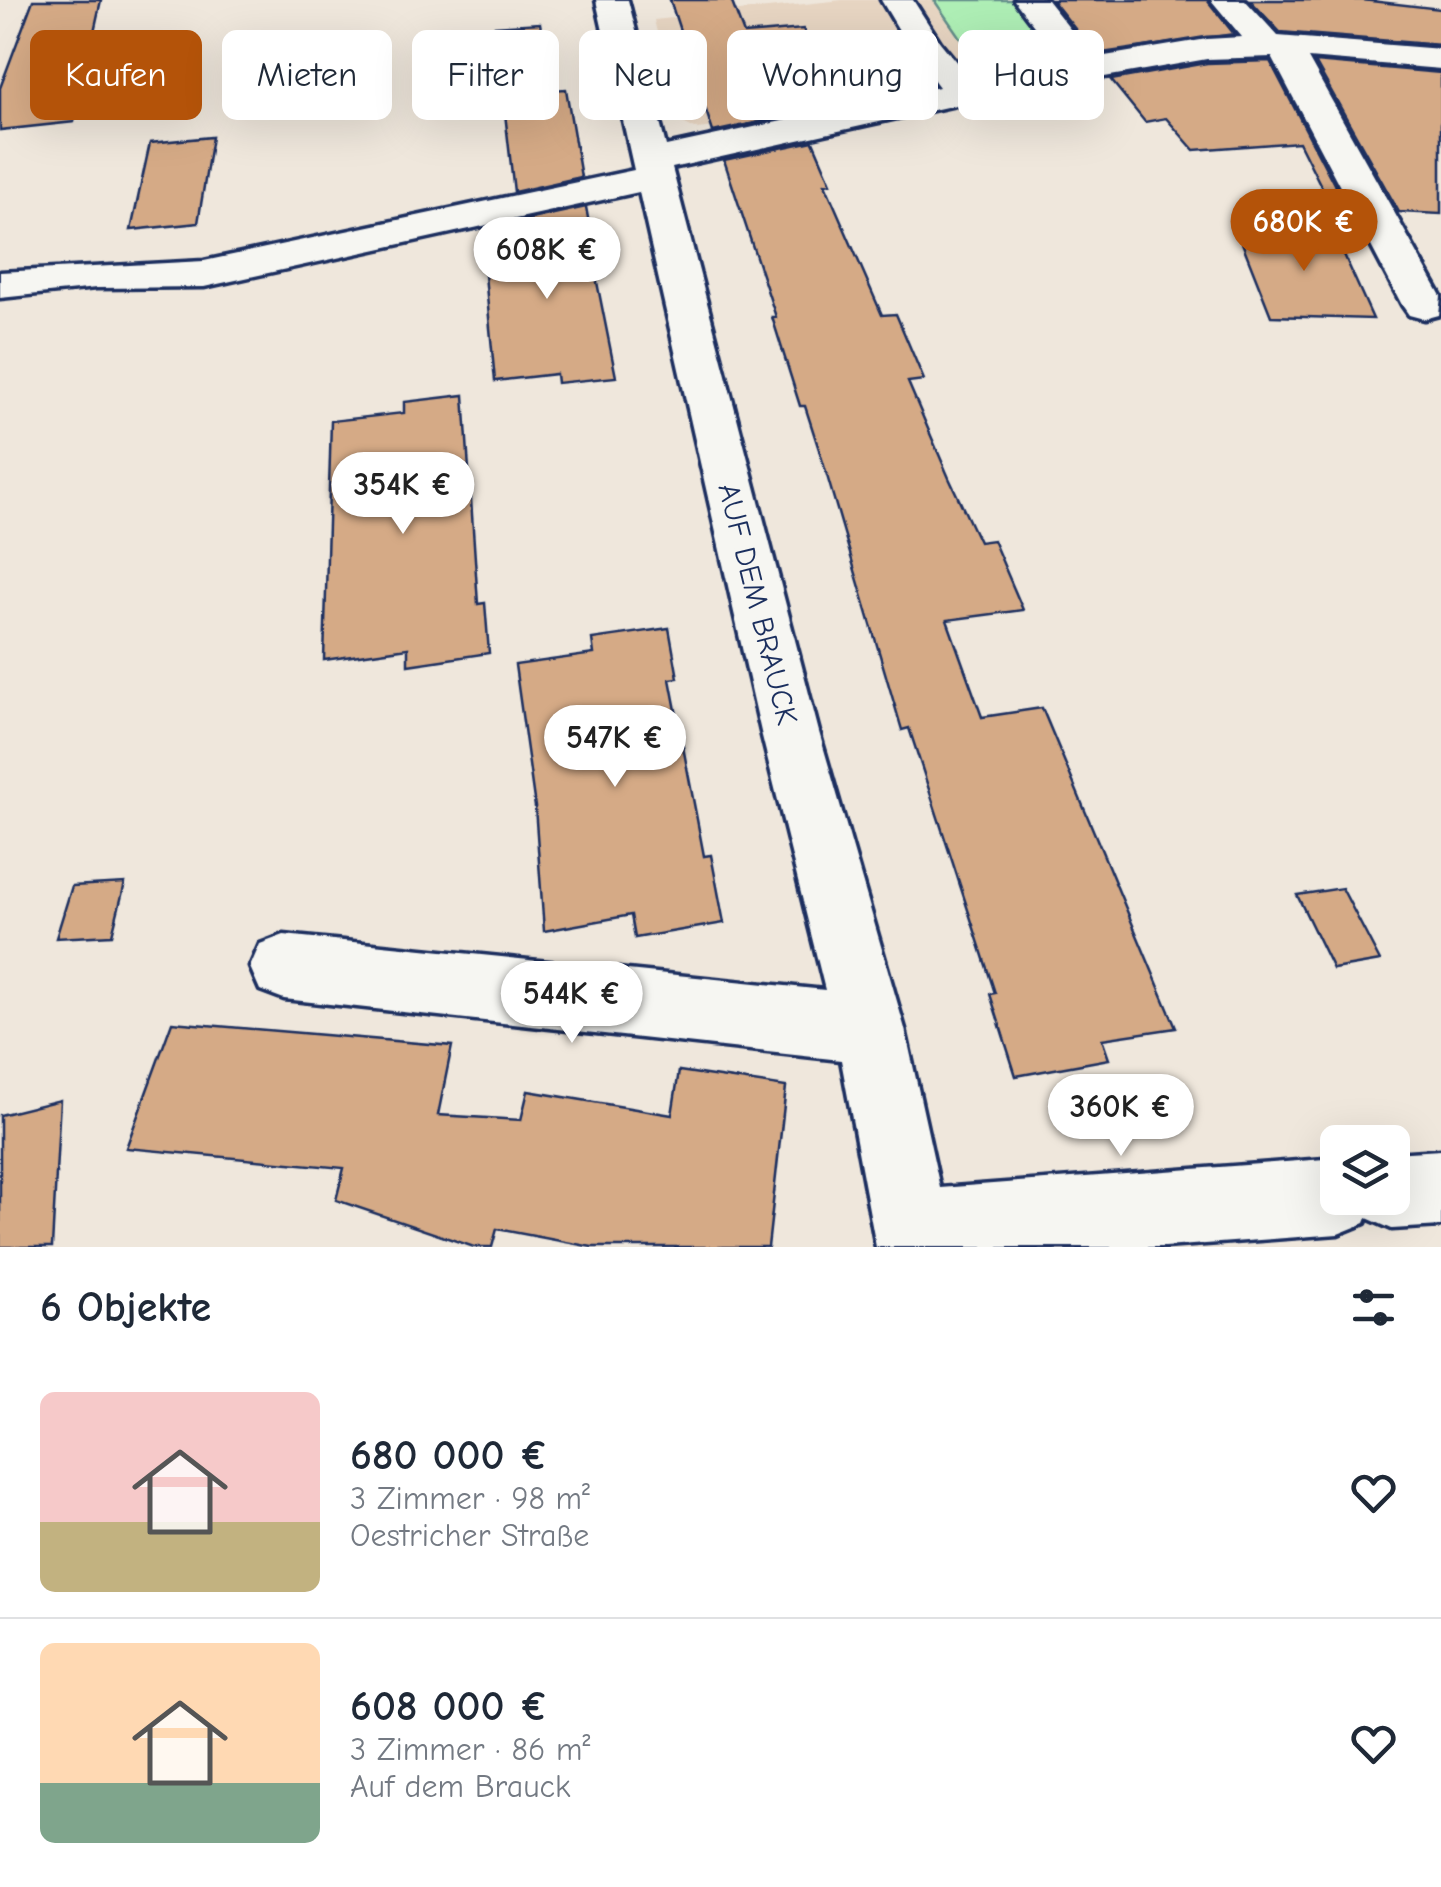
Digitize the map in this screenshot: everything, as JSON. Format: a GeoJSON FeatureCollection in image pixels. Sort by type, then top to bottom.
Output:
{"type":"FeatureCollection","features":[{"type":"Feature","properties":{"kind":"street","name":"AUF DEM BRAUCK"},"geometry":{"type":"LineString","coordinates":[[612,0],[790,732],[870,1029],[914,1238]]}},
{"type":"Feature","properties":{"kind":"street"},"geometry":{"type":"LineString","coordinates":[[898,0],[926,47],[958,86]]}},
{"type":"Feature","properties":{"kind":"street"},"geometry":{"type":"LineString","coordinates":[[1030,0],[1053,30]]}},
{"type":"Feature","properties":{"kind":"street"},"geometry":{"type":"LineString","coordinates":[[1227,0],[1276,46],[1424,305]]}},
{"type":"Feature","properties":{"kind":"street"},"geometry":{"type":"LineString","coordinates":[[1104,66],[1207,49],[1276,46],[1441,59]]}},
{"type":"Feature","properties":{"kind":"street"},"geometry":{"type":"LineString","coordinates":[[0,285],[204,274],[958,93]]}},
{"type":"Feature","properties":{"kind":"street"},"geometry":{"type":"LineString","coordinates":[[284,967],[870,1029]]}},
{"type":"Feature","properties":{"kind":"street"},"geometry":{"type":"LineString","coordinates":[[1410,1191],[1441,1188]]}},
{"type":"Feature","properties":{"kind":"street"},"geometry":{"type":"LineString","coordinates":[[914,1238],[1320,1198]]}},
{"type":"Feature","properties":{"kind":"shaded area"},"geometry":{"type":"Polygon","coordinates":[[[842,0],[1211,0],[1237,28],[1104,42],[1104,30],[958,30],[958,77],[938,81],[938,30],[727,30],[727,120],[752,120],[695,129],[680,120],[707,120],[707,30],[656,30],[654,20],[842,0]]]}},
{"type":"Feature","properties":{"kind":"green space"},"geometry":{"type":"Polygon","coordinates":[[[934,0],[1018,0],[1041,30],[958,30],[958,35],[934,0]]]}},
{"type":"Feature","properties":{"kind":"building"},"geometry":{"type":"Polygon","coordinates":[[[33,0],[101,0],[94,30],[30,30],[30,120],[74,122],[0,130],[0,88],[33,0]]]}},
{"type":"Feature","properties":{"kind":"building"},"geometry":{"type":"Polygon","coordinates":[[[670,0],[731,0],[742,30],[727,30],[727,120],[769,120],[713,132],[707,114],[707,30],[680,30],[670,0]]]}},
{"type":"Feature","properties":{"kind":"building"},"geometry":{"type":"Polygon","coordinates":[[[1052,0],[1207,0],[1234,34],[1104,53],[1104,30],[1076,30],[1052,0]]]}},
{"type":"Feature","properties":{"kind":"building"},"geometry":{"type":"Polygon","coordinates":[[[1250,0],[1362,0],[1441,9],[1441,45],[1280,32],[1250,0]]]}},
{"type":"Feature","properties":{"kind":"building"},"geometry":{"type":"Polygon","coordinates":[[[540,23],[541,30],[495,30],[495,26],[540,23]]]}},
{"type":"Feature","properties":{"kind":"building"},"geometry":{"type":"Polygon","coordinates":[[[1270,61],[1348,211],[1333,210],[1299,142],[1194,150],[1166,118],[1145,122],[1111,80],[1207,63],[1270,61]]]}},
{"type":"Feature","properties":{"kind":"building"},"geometry":{"type":"Polygon","coordinates":[[[1315,62],[1441,73],[1441,214],[1399,212],[1315,62]]]}},
{"type":"Feature","properties":{"kind":"building"},"geometry":{"type":"Polygon","coordinates":[[[559,89],[566,89],[581,177],[514,192],[506,120],[559,120],[559,89]]]}},
{"type":"Feature","properties":{"kind":"building"},"geometry":{"type":"Polygon","coordinates":[[[212,137],[198,223],[131,230],[150,143],[212,137]]]}},
{"type":"Feature","properties":{"kind":"building"},"geometry":{"type":"Polygon","coordinates":[[[813,141],[831,183],[825,184],[882,315],[896,314],[924,380],[908,382],[949,478],[979,542],[993,540],[1023,610],[947,620],[982,717],[1042,708],[1176,1028],[1102,1039],[1109,1059],[1016,1076],[990,994],[995,993],[909,728],[902,730],[823,462],[805,406],[800,406],[772,317],[776,317],[724,160],[813,141]]]}},
{"type":"Feature","properties":{"kind":"building"},"geometry":{"type":"Polygon","coordinates":[[[586,207],[616,377],[557,383],[556,374],[495,381],[482,243],[519,240],[517,222],[586,207]]]}},
{"type":"Feature","properties":{"kind":"building"},"geometry":{"type":"Polygon","coordinates":[[[1237,230],[1333,230],[1373,319],[1271,316],[1237,230]]]}},
{"type":"Feature","properties":{"kind":"building"},"geometry":{"type":"Polygon","coordinates":[[[464,395],[478,604],[485,603],[489,653],[408,665],[408,648],[324,660],[331,421],[404,413],[404,402],[464,395]]]}},
{"type":"Feature","properties":{"kind":"building"},"geometry":{"type":"Polygon","coordinates":[[[669,628],[678,678],[670,679],[704,856],[711,855],[724,923],[635,938],[631,915],[544,931],[535,807],[515,665],[594,654],[592,639],[669,628]]]}},
{"type":"Feature","properties":{"kind":"building"},"geometry":{"type":"Polygon","coordinates":[[[125,883],[112,935],[56,938],[72,886],[125,883]]]}},
{"type":"Feature","properties":{"kind":"building"},"geometry":{"type":"Polygon","coordinates":[[[1342,888],[1380,961],[1333,969],[1297,895],[1342,888]]]}},
{"type":"Feature","properties":{"kind":"building"},"geometry":{"type":"Polygon","coordinates":[[[172,1022],[452,1046],[438,1115],[521,1120],[528,1091],[672,1115],[679,1071],[786,1087],[768,1247],[592,1247],[497,1229],[492,1247],[474,1247],[336,1200],[344,1168],[126,1148],[172,1022]]]}},
{"type":"Feature","properties":{"kind":"building"},"geometry":{"type":"Polygon","coordinates":[[[60,1100],[52,1247],[0,1247],[0,1115],[60,1100]]]}}]}
